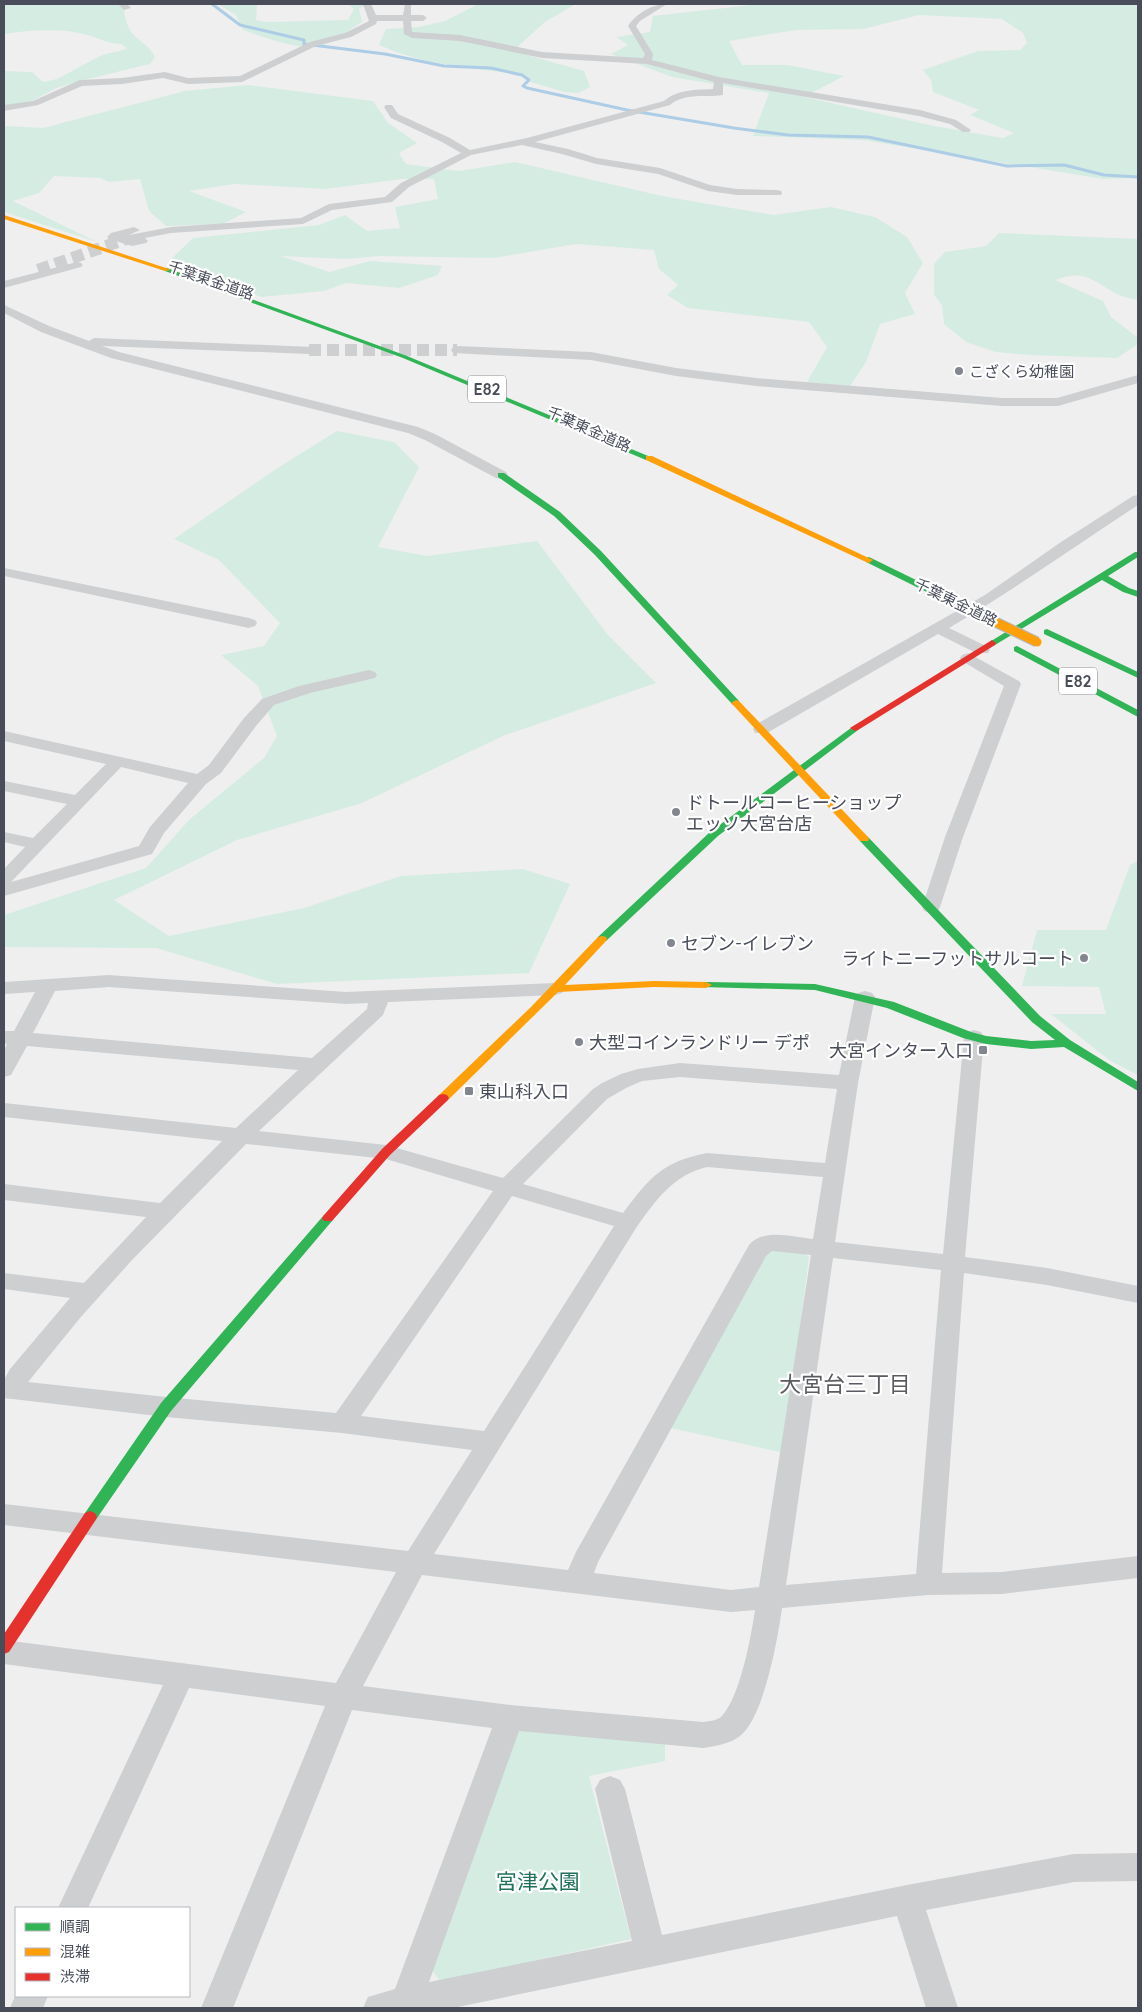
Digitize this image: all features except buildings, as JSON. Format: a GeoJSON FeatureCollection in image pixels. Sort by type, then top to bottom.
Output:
{"type":"FeatureCollection","features":[{"type":"Feature","properties":{"kind":"main road","name":"千葉東金道路"},"geometry":{"type":"LineString","coordinates":[[4,216],[196,279],[400,354],[627,448],[960,596],[1041,644]]}},
{"type":"Feature","properties":{"kind":"main road","name":"千葉東金道路"},"geometry":{"type":"LineString","coordinates":[[4,226],[243,306],[435,380],[597,449]]}},
{"type":"Feature","properties":{"kind":"main road"},"geometry":{"type":"LineString","coordinates":[[501,475],[557,514],[598,553],[798,770],[1036,1019],[1066,1043],[1138,1087]]}},
{"type":"Feature","properties":{"kind":"main road"},"geometry":{"type":"LineString","coordinates":[[4,1647],[86,1522],[166,1407],[274,1279],[386,1152],[535,1010],[618,923],[714,834],[858,725],[1138,554]]}},
{"type":"Feature","properties":{"kind":"main road"},"geometry":{"type":"LineString","coordinates":[[1102,576],[1138,581]]}},
{"type":"Feature","properties":{"kind":"main road"},"geometry":{"type":"LineString","coordinates":[[1102,576],[1126,590],[1138,594]]}},
{"type":"Feature","properties":{"kind":"main road"},"geometry":{"type":"LineString","coordinates":[[960,596],[994,608]]}},
{"type":"Feature","properties":{"kind":"main road","name":"千葉東金道路"},"geometry":{"type":"LineString","coordinates":[[944,612],[969,625]]}},
{"type":"Feature","properties":{"kind":"main road"},"geometry":{"type":"LineString","coordinates":[[1012,616],[1138,674]]}},
{"type":"Feature","properties":{"kind":"main road","name":"千葉東金道路"},"geometry":{"type":"LineString","coordinates":[[985,633],[1138,714]]}},
{"type":"Feature","properties":{"kind":"main road"},"geometry":{"type":"LineString","coordinates":[[555,989],[654,984],[815,987],[839,990],[916,1013],[974,1037],[1022,1045],[1046,1046],[1066,1043]]}},
{"type":"Feature","properties":{"kind":"street"},"geometry":{"type":"LineString","coordinates":[[4,108],[35,103],[80,83],[122,81],[165,75],[188,81],[242,79],[313,44],[348,34],[373,22],[368,4],[376,4]]}},
{"type":"Feature","properties":{"kind":"street"},"geometry":{"type":"LineString","coordinates":[[647,61],[650,56],[632,26],[637,20],[664,4]]}},
{"type":"Feature","properties":{"kind":"street"},"geometry":{"type":"LineString","coordinates":[[408,5],[408,34],[412,35],[460,38],[542,55],[647,61],[719,80],[920,113],[953,122],[966,130]]}},
{"type":"Feature","properties":{"kind":"street"},"geometry":{"type":"LineString","coordinates":[[373,18],[423,18]]}},
{"type":"Feature","properties":{"kind":"street"},"geometry":{"type":"LineString","coordinates":[[718,92],[719,80]]}},
{"type":"Feature","properties":{"kind":"street"},"geometry":{"type":"LineString","coordinates":[[316,215],[316,221],[291,228],[180,234],[155,237],[136,243],[113,237],[115,235],[171,230],[303,221],[328,207],[388,200],[405,184],[468,153],[521,142],[667,102],[677,96],[718,92],[729,99]]}},
{"type":"Feature","properties":{"kind":"street"},"geometry":{"type":"LineString","coordinates":[[389,107],[394,116],[446,140],[468,153]]}},
{"type":"Feature","properties":{"kind":"street"},"geometry":{"type":"LineString","coordinates":[[521,142],[564,151],[596,161],[665,173],[708,188],[737,192],[777,193]]}},
{"type":"Feature","properties":{"kind":"street"},"geometry":{"type":"LineString","coordinates":[[4,285],[77,265]]}},
{"type":"Feature","properties":{"kind":"street"},"geometry":{"type":"LineString","coordinates":[[4,280],[38,270]]}},
{"type":"Feature","properties":{"kind":"street"},"geometry":{"type":"LineString","coordinates":[[4,309],[79,342],[165,369],[399,426],[430,437],[501,475]]}},
{"type":"Feature","properties":{"kind":"street"},"geometry":{"type":"LineString","coordinates":[[79,342],[126,342],[309,350]]}},
{"type":"Feature","properties":{"kind":"street"},"geometry":{"type":"LineString","coordinates":[[457,350],[591,356],[676,372],[756,382],[1002,402],[1058,402],[1134,383]]}},
{"type":"Feature","properties":{"kind":"street"},"geometry":{"type":"LineString","coordinates":[[761,729],[990,598],[1066,545],[1138,499]]}},
{"type":"Feature","properties":{"kind":"street"},"geometry":{"type":"LineString","coordinates":[[4,572],[249,623]]}},
{"type":"Feature","properties":{"kind":"street"},"geometry":{"type":"LineString","coordinates":[[930,907],[954,837],[1013,684],[975,654],[938,629]]}},
{"type":"Feature","properties":{"kind":"street"},"geometry":{"type":"LineString","coordinates":[[4,890],[146,850],[156,831],[200,780],[215,769],[250,722],[268,702],[305,688],[369,675]]}},
{"type":"Feature","properties":{"kind":"street"},"geometry":{"type":"LineString","coordinates":[[4,753],[10,738],[200,780]]}},
{"type":"Feature","properties":{"kind":"street"},"geometry":{"type":"LineString","coordinates":[[4,879],[35,844],[117,762]]}},
{"type":"Feature","properties":{"kind":"street"},"geometry":{"type":"LineString","coordinates":[[4,786],[78,801]]}},
{"type":"Feature","properties":{"kind":"street"},"geometry":{"type":"LineString","coordinates":[[4,837],[35,844]]}},
{"type":"Feature","properties":{"kind":"street"},"geometry":{"type":"LineString","coordinates":[[4,988],[109,981],[320,997],[380,997],[555,989]]}},
{"type":"Feature","properties":{"kind":"street"},"geometry":{"type":"LineString","coordinates":[[4,1070],[13,1038],[48,986]]}},
{"type":"Feature","properties":{"kind":"street"},"geometry":{"type":"LineString","coordinates":[[8,1389],[89,1292],[165,1211],[240,1136],[315,1065],[376,1011],[380,997]]}},
{"type":"Feature","properties":{"kind":"street"},"geometry":{"type":"LineString","coordinates":[[4,1652],[510,1718],[703,1735],[721,1732],[732,1725],[747,1697],[766,1634],[822,1249],[848,1084],[865,997]]}},
{"type":"Feature","properties":{"kind":"street"},"geometry":{"type":"LineString","coordinates":[[928,1584],[953,1264],[974,1037]]}},
{"type":"Feature","properties":{"kind":"street"},"geometry":{"type":"LineString","coordinates":[[13,1038],[315,1065]]}},
{"type":"Feature","properties":{"kind":"street"},"geometry":{"type":"LineString","coordinates":[[342,1423],[507,1187],[600,1094],[616,1083],[636,1075],[680,1070],[848,1084]]}},
{"type":"Feature","properties":{"kind":"street"},"geometry":{"type":"LineString","coordinates":[[4,1110],[386,1152],[628,1222]]}},
{"type":"Feature","properties":{"kind":"street"},"geometry":{"type":"LineString","coordinates":[[217,2008],[344,1695],[416,1562],[628,1222],[657,1183],[673,1170],[689,1163],[706,1160],[835,1171]]}},
{"type":"Feature","properties":{"kind":"street"},"geometry":{"type":"LineString","coordinates":[[4,1192],[165,1211]]}},
{"type":"Feature","properties":{"kind":"street"},"geometry":{"type":"LineString","coordinates":[[578,1581],[585,1560],[762,1245],[772,1243],[953,1264],[1088,1283],[1138,1294]]}},
{"type":"Feature","properties":{"kind":"street"},"geometry":{"type":"LineString","coordinates":[[4,1281],[89,1292]]}},
{"type":"Feature","properties":{"kind":"street"},"geometry":{"type":"LineString","coordinates":[[8,1389],[166,1407],[342,1423],[490,1442]]}},
{"type":"Feature","properties":{"kind":"street"},"geometry":{"type":"LineString","coordinates":[[4,1514],[86,1522],[730,1601],[928,1584],[1002,1583],[1138,1568]]}},
{"type":"Feature","properties":{"kind":"street"},"geometry":{"type":"LineString","coordinates":[[73,1907],[181,1675]]}},
{"type":"Feature","properties":{"kind":"street"},"geometry":{"type":"LineString","coordinates":[[396,2006],[510,1718]]}},
{"type":"Feature","properties":{"kind":"street"},"geometry":{"type":"LineString","coordinates":[[610,1789],[651,1953]]}},
{"type":"Feature","properties":{"kind":"street"},"geometry":{"type":"LineString","coordinates":[[396,2006],[907,1899],[1074,1868],[1138,1867]]}},
{"type":"Feature","properties":{"kind":"street"},"geometry":{"type":"LineString","coordinates":[[907,1899],[942,2008]]}},
{"type":"Feature","properties":{"kind":"green space"},"geometry":{"type":"Polygon","coordinates":[[[4,4],[123,5],[130,30],[150,49],[155,57],[150,64],[56,88],[32,101],[4,109],[4,71],[32,72],[43,82],[57,79],[102,55],[127,49],[122,44],[67,31],[35,31],[4,34],[4,4]]]}},
{"type":"Feature","properties":{"kind":"green space"},"geometry":{"type":"Polygon","coordinates":[[[218,4],[257,4],[256,20],[264,22],[348,20],[354,9],[348,4],[373,4],[359,8],[362,22],[339,37],[317,47],[307,47],[284,43],[243,30],[236,15],[218,4]]]}},
{"type":"Feature","properties":{"kind":"green space"},"geometry":{"type":"Polygon","coordinates":[[[478,4],[581,4],[574,5],[545,22],[513,51],[584,71],[590,87],[578,93],[564,92],[531,82],[525,75],[432,62],[414,58],[379,45],[386,29],[419,27],[445,21],[478,4]]]}},
{"type":"Feature","properties":{"kind":"green space"},"geometry":{"type":"Polygon","coordinates":[[[761,4],[1138,4],[1138,178],[1103,179],[863,140],[753,136],[769,93],[672,77],[611,54],[628,45],[616,37],[650,32],[653,16],[761,4]],[[919,15],[863,29],[796,30],[729,41],[742,65],[788,65],[844,76],[804,97],[934,126],[1003,138],[1014,133],[970,115],[979,110],[933,92],[931,80],[923,70],[978,51],[1020,50],[1027,43],[1023,33],[1002,19],[919,15]]]}},
{"type":"Feature","properties":{"kind":"green space"},"geometry":{"type":"Polygon","coordinates":[[[248,85],[373,101],[388,123],[417,143],[399,153],[406,164],[459,171],[515,162],[662,196],[773,215],[831,207],[875,217],[907,237],[923,263],[905,293],[915,314],[880,324],[866,362],[850,386],[807,382],[827,347],[809,322],[688,308],[667,295],[678,285],[659,269],[654,250],[576,244],[493,258],[380,256],[345,259],[281,256],[329,272],[370,261],[442,266],[438,275],[399,288],[346,283],[324,291],[261,297],[169,261],[193,238],[319,225],[345,215],[367,231],[400,228],[395,207],[438,199],[434,179],[402,179],[325,189],[234,184],[189,191],[246,212],[223,224],[166,226],[149,211],[140,179],[109,182],[100,178],[54,176],[39,193],[13,201],[97,242],[4,212],[4,126],[43,128],[185,91],[248,85]]]}},
{"type":"Feature","properties":{"kind":"green space"},"geometry":{"type":"Polygon","coordinates":[[[999,233],[1138,239],[1138,300],[1121,296],[1096,281],[1082,276],[1075,275],[1055,280],[1103,301],[1111,317],[1138,338],[1138,344],[1117,358],[996,352],[966,342],[944,324],[942,305],[934,295],[934,264],[945,252],[986,246],[999,233]]]}},
{"type":"Feature","properties":{"kind":"green space"},"geometry":{"type":"Polygon","coordinates":[[[337,431],[394,442],[419,467],[378,547],[427,556],[537,541],[608,635],[656,683],[503,736],[362,803],[237,840],[114,900],[169,936],[304,908],[401,876],[523,869],[570,884],[529,973],[277,984],[156,948],[4,947],[4,915],[146,868],[190,819],[264,758],[277,736],[258,686],[221,655],[264,646],[280,623],[219,560],[174,539],[276,469],[337,431]]]}},
{"type":"Feature","properties":{"kind":"green space","name":"ライトニーフットサルコート"},"geometry":{"type":"Polygon","coordinates":[[[1138,861],[1138,1075],[1109,1060],[1051,1014],[1106,1014],[1099,987],[1022,986],[1037,930],[1106,930],[1130,865],[1138,861]]]}},
{"type":"Feature","properties":{"kind":"green space"},"geometry":{"type":"Polygon","coordinates":[[[763,1250],[800,1250],[809,1257],[784,1453],[666,1427],[763,1250]]]}},
{"type":"Feature","properties":{"kind":"green space","name":"宮津公園"},"geometry":{"type":"Polygon","coordinates":[[[528,1726],[665,1737],[665,1761],[589,1776],[631,1939],[441,1982],[427,1964],[510,1736],[528,1726]]]}},
{"type":"Feature","properties":{"kind":"waterway"},"geometry":{"type":"LineString","coordinates":[[212,4],[240,25],[304,40],[304,44],[385,54],[444,66],[491,68],[522,75],[529,80],[523,86],[527,88],[627,110],[788,135],[868,137],[1007,166],[1064,165],[1104,175],[1138,177]]}},
{"type":"Feature","properties":{"kind":"tunnel"},"geometry":{"type":"LineString","coordinates":[[38,270],[129,238]]}},
{"type":"Feature","properties":{"kind":"tunnel"},"geometry":{"type":"LineString","coordinates":[[309,350],[457,350]]}},
{"type":"Feature","properties":{"kind":"traffic: fast"},"geometry":{"type":"LineString","coordinates":[[167,270],[405,357],[649,458]]}},
{"type":"Feature","properties":{"kind":"traffic: fast"},"geometry":{"type":"LineString","coordinates":[[501,475],[557,514],[598,553],[736,703]]}},
{"type":"Feature","properties":{"kind":"traffic: fast"},"geometry":{"type":"LineString","coordinates":[[992,643],[1138,554]]}},
{"type":"Feature","properties":{"kind":"traffic: fast"},"geometry":{"type":"LineString","coordinates":[[869,560],[954,602]]}},
{"type":"Feature","properties":{"kind":"traffic: fast"},"geometry":{"type":"LineString","coordinates":[[1102,576],[1126,590],[1138,594]]}},
{"type":"Feature","properties":{"kind":"traffic: fast"},"geometry":{"type":"LineString","coordinates":[[1047,632],[1138,675]]}},
{"type":"Feature","properties":{"kind":"traffic: fast"},"geometry":{"type":"LineString","coordinates":[[1017,649],[1138,714]]}},
{"type":"Feature","properties":{"kind":"traffic: fast"},"geometry":{"type":"LineString","coordinates":[[602,939],[714,834],[855,728]]}},
{"type":"Feature","properties":{"kind":"traffic: fast"},"geometry":{"type":"LineString","coordinates":[[864,839],[1036,1019],[1066,1043],[1138,1087]]}},
{"type":"Feature","properties":{"kind":"traffic: fast"},"geometry":{"type":"LineString","coordinates":[[706,985],[815,987],[890,1005],[967,1035],[986,1040],[1031,1045],[1066,1043]]}},
{"type":"Feature","properties":{"kind":"traffic: fast"},"geometry":{"type":"LineString","coordinates":[[90,1517],[166,1407],[328,1218]]}},
{"type":"Feature","properties":{"kind":"traffic: slow"},"geometry":{"type":"LineString","coordinates":[[4,217],[167,270]]}},
{"type":"Feature","properties":{"kind":"traffic: slow"},"geometry":{"type":"LineString","coordinates":[[649,458],[869,560]]}},
{"type":"Feature","properties":{"kind":"traffic: slow"},"geometry":{"type":"LineString","coordinates":[[954,602],[1037,642]]}},
{"type":"Feature","properties":{"kind":"traffic: slow"},"geometry":{"type":"LineString","coordinates":[[736,703],[864,839]]}},
{"type":"Feature","properties":{"kind":"traffic: slow"},"geometry":{"type":"LineString","coordinates":[[443,1098],[535,1010],[602,939]]}},
{"type":"Feature","properties":{"kind":"traffic: slow"},"geometry":{"type":"LineString","coordinates":[[555,989],[654,984],[706,985]]}},
{"type":"Feature","properties":{"kind":"traffic: jam"},"geometry":{"type":"LineString","coordinates":[[855,728],[992,643]]}},
{"type":"Feature","properties":{"kind":"traffic: jam"},"geometry":{"type":"LineString","coordinates":[[328,1218],[386,1152],[443,1098]]}},
{"type":"Feature","properties":{"kind":"traffic: jam"},"geometry":{"type":"LineString","coordinates":[[4,1647],[90,1517]]}},
{"type":"Feature","properties":{"kind":"place","name":"こざくら幼稚園"},"geometry":{"type":"Point","coordinates":[959,371]}},
{"type":"Feature","properties":{"kind":"place","name":"ドトールコーヒーショップ エッソ大宮台店"},"geometry":{"type":"Point","coordinates":[676,812]}},
{"type":"Feature","properties":{"kind":"place","name":"セブン-イレブン"},"geometry":{"type":"Point","coordinates":[671,943]}},
{"type":"Feature","properties":{"kind":"place","name":"ライトニーフットサルコート"},"geometry":{"type":"Point","coordinates":[1084,958]}},
{"type":"Feature","properties":{"kind":"place","name":"大型コインランドリー デポ"},"geometry":{"type":"Point","coordinates":[579,1042]}},
{"type":"Feature","properties":{"kind":"place","name":"大宮インター入口"},"geometry":{"type":"Point","coordinates":[983,1050]}},
{"type":"Feature","properties":{"kind":"place","name":"東山科入口"},"geometry":{"type":"Point","coordinates":[469,1091]}},
{"type":"Feature","properties":{"kind":"district","name":"大宮台三丁目"},"geometry":{"type":"Point","coordinates":[845,1384]}}]}
